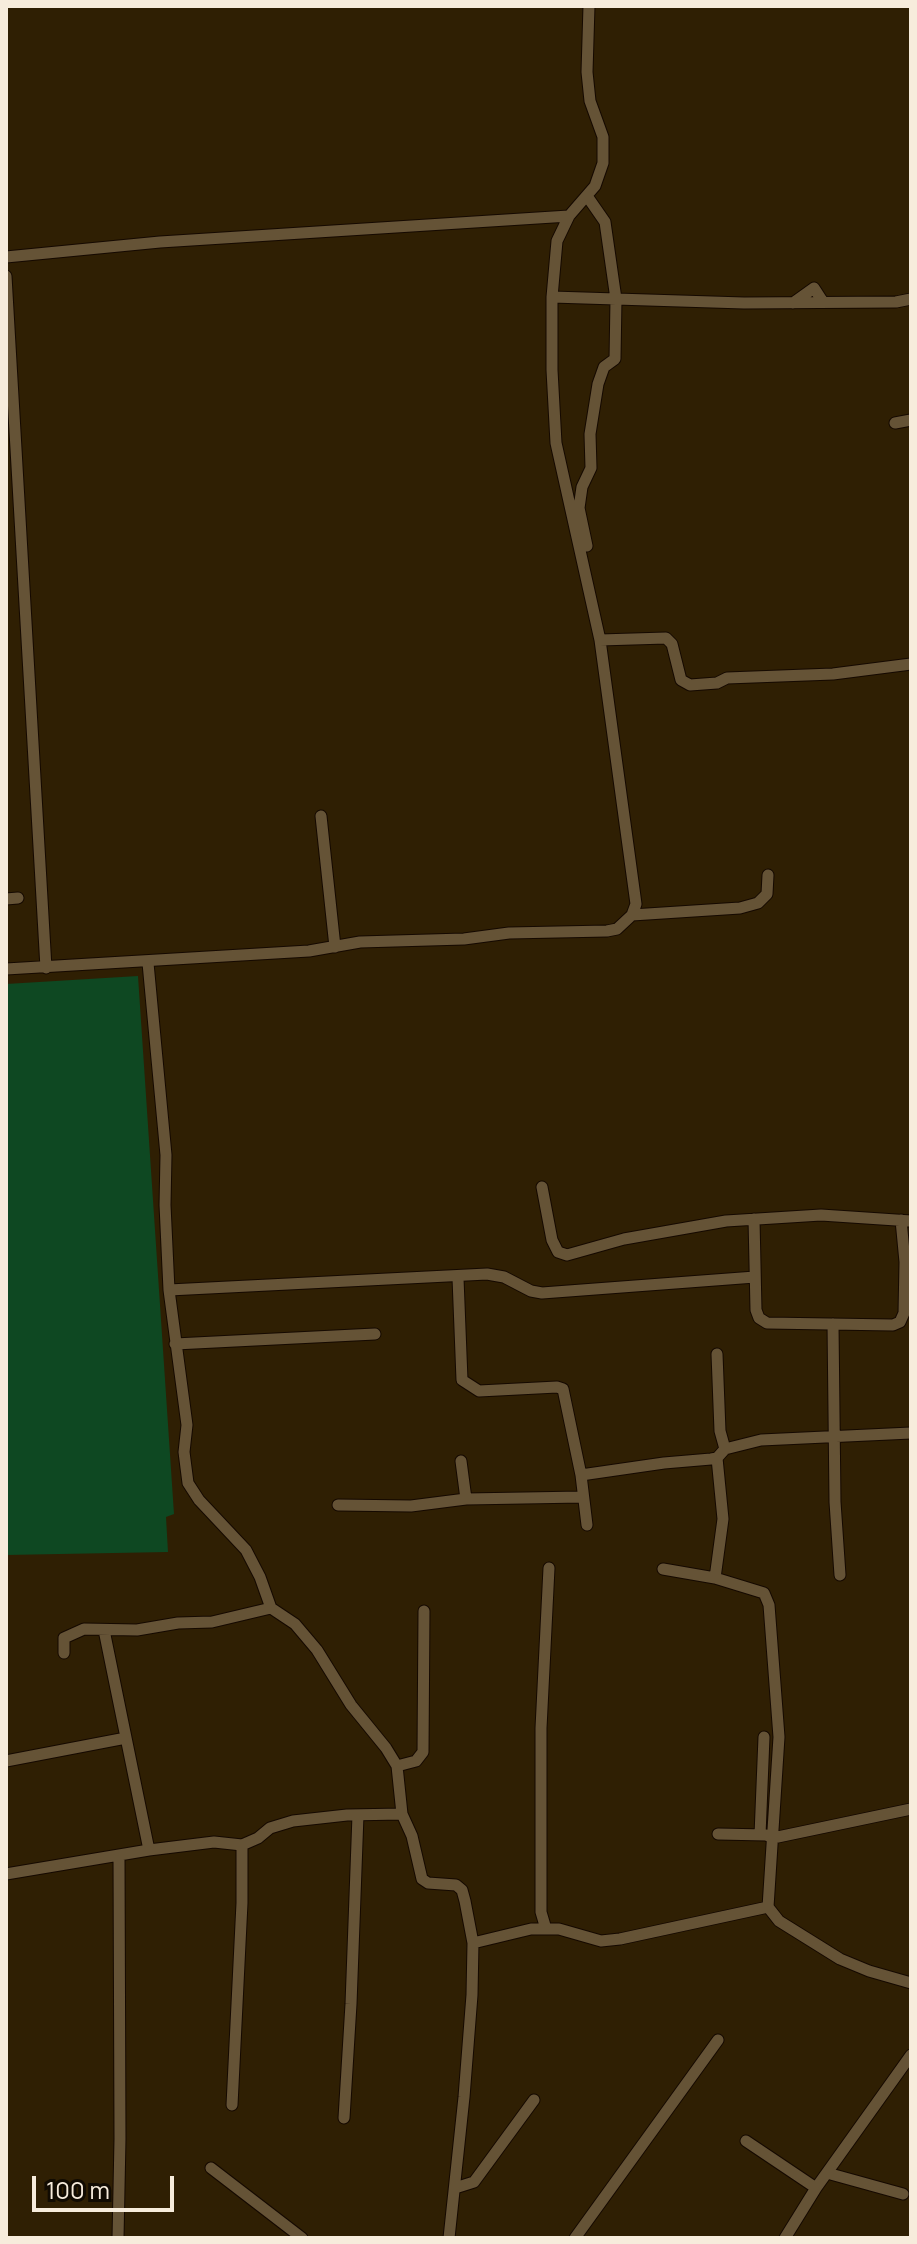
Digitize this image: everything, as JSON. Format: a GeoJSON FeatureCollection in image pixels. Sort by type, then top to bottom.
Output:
{"type":"FeatureCollection","features":[{"type":"Feature","properties":{"kind":"street"},"geometry":{"type":"LineString","coordinates":[[6,969],[148,963],[309,951],[360,942],[607,931],[617,929],[632,915],[636,904],[600,640],[556,443],[552,370],[552,297],[557,241],[569,216],[595,186],[603,163],[603,137],[590,101],[587,72],[589,6]]}},
{"type":"Feature","properties":{"kind":"street"},"geometry":{"type":"LineString","coordinates":[[586,576],[587,547],[579,508],[582,487],[591,468],[590,434],[598,384],[604,367],[615,359],[616,299],[605,222],[587,196]]}},
{"type":"Feature","properties":{"kind":"street"},"geometry":{"type":"LineString","coordinates":[[6,257],[160,242],[569,216]]}},
{"type":"Feature","properties":{"kind":"street"},"geometry":{"type":"LineString","coordinates":[[6,276],[46,968]]}},
{"type":"Feature","properties":{"kind":"street"},"geometry":{"type":"LineString","coordinates":[[552,297],[793,303],[896,302],[911,299]]}},
{"type":"Feature","properties":{"kind":"street"},"geometry":{"type":"LineString","coordinates":[[895,423],[911,420]]}},
{"type":"Feature","properties":{"kind":"street"},"geometry":{"type":"LineString","coordinates":[[600,640],[666,638],[672,644],[681,680],[690,685],[717,683],[727,678],[833,674],[911,664]]}},
{"type":"Feature","properties":{"kind":"street"},"geometry":{"type":"LineString","coordinates":[[321,816],[335,947]]}},
{"type":"Feature","properties":{"kind":"street"},"geometry":{"type":"LineString","coordinates":[[632,915],[740,908],[758,903],[767,894],[768,875]]}},
{"type":"Feature","properties":{"kind":"street"},"geometry":{"type":"LineString","coordinates":[[148,963],[166,1155],[169,1290],[187,1425],[184,1452],[188,1483],[199,1500],[246,1550],[271,1608],[295,1624],[317,1650],[351,1705],[397,1766],[402,1814],[412,1836],[422,1879],[428,1883],[450,1883],[462,1890],[473,1943],[466,2081],[449,2238]]}},
{"type":"Feature","properties":{"kind":"street"},"geometry":{"type":"LineString","coordinates":[[542,1187],[552,1240],[558,1252],[567,1255],[624,1239],[754,1219],[821,1215],[906,1220],[908,1262],[904,1313],[900,1322],[893,1325],[767,1323],[759,1318],[756,1310],[754,1219]]}},
{"type":"Feature","properties":{"kind":"street"},"geometry":{"type":"LineString","coordinates":[[169,1290],[495,1275],[542,1293],[755,1277]]}},
{"type":"Feature","properties":{"kind":"street"},"geometry":{"type":"LineString","coordinates":[[458,1278],[462,1380],[479,1391],[563,1389],[581,1475],[587,1525]]}},
{"type":"Feature","properties":{"kind":"street"},"geometry":{"type":"LineString","coordinates":[[833,1324],[840,1575]]}},
{"type":"Feature","properties":{"kind":"street"},"geometry":{"type":"LineString","coordinates":[[175,1344],[375,1334]]}},
{"type":"Feature","properties":{"kind":"street"},"geometry":{"type":"LineString","coordinates":[[715,1578],[723,1519],[717,1354]]}},
{"type":"Feature","properties":{"kind":"street"},"geometry":{"type":"LineString","coordinates":[[581,1475],[721,1453],[761,1440],[911,1433]]}},
{"type":"Feature","properties":{"kind":"street"},"geometry":{"type":"LineString","coordinates":[[461,1461],[466,1499]]}},
{"type":"Feature","properties":{"kind":"street"},"geometry":{"type":"LineString","coordinates":[[338,1505],[411,1506],[466,1499],[582,1497]]}},
{"type":"Feature","properties":{"kind":"street"},"geometry":{"type":"LineString","coordinates":[[546,1929],[541,1912],[541,1728],[549,1568]]}},
{"type":"Feature","properties":{"kind":"street"},"geometry":{"type":"LineString","coordinates":[[663,1569],[715,1578],[764,1593],[768,1598],[779,1737],[768,1907],[779,1921],[840,1959],[911,1983]]}},
{"type":"Feature","properties":{"kind":"street"},"geometry":{"type":"LineString","coordinates":[[64,1653],[62,1642],[67,1635],[84,1629],[137,1630],[178,1623],[212,1622],[271,1608]]}},
{"type":"Feature","properties":{"kind":"street"},"geometry":{"type":"LineString","coordinates":[[397,1766],[416,1761],[423,1752],[424,1611]]}},
{"type":"Feature","properties":{"kind":"street"},"geometry":{"type":"LineString","coordinates":[[104,1630],[149,1850]]}},
{"type":"Feature","properties":{"kind":"street"},"geometry":{"type":"LineString","coordinates":[[760,1835],[764,1737]]}},
{"type":"Feature","properties":{"kind":"street"},"geometry":{"type":"LineString","coordinates":[[6,1761],[126,1738]]}},
{"type":"Feature","properties":{"kind":"street"},"geometry":{"type":"LineString","coordinates":[[718,1834],[773,1838],[911,1809]]}},
{"type":"Feature","properties":{"kind":"street"},"geometry":{"type":"LineString","coordinates":[[6,1874],[214,1842],[242,1845],[270,1828],[293,1821],[402,1814]]}},
{"type":"Feature","properties":{"kind":"street"},"geometry":{"type":"LineString","coordinates":[[344,2118],[358,1815]]}},
{"type":"Feature","properties":{"kind":"street"},"geometry":{"type":"LineString","coordinates":[[232,2105],[242,1845]]}},
{"type":"Feature","properties":{"kind":"street"},"geometry":{"type":"LineString","coordinates":[[118,2238],[119,1857]]}},
{"type":"Feature","properties":{"kind":"street"},"geometry":{"type":"LineString","coordinates":[[473,1943],[531,1929],[559,1929],[608,1940],[768,1907]]}},
{"type":"Feature","properties":{"kind":"street"},"geometry":{"type":"LineString","coordinates":[[575,2238],[718,2040]]}},
{"type":"Feature","properties":{"kind":"street"},"geometry":{"type":"LineString","coordinates":[[785,2238],[816,2188],[911,2055]]}},
{"type":"Feature","properties":{"kind":"street"},"geometry":{"type":"LineString","coordinates":[[455,2188],[474,2182],[534,2100]]}},
{"type":"Feature","properties":{"kind":"street"},"geometry":{"type":"LineString","coordinates":[[746,2141],[816,2188]]}},
{"type":"Feature","properties":{"kind":"street"},"geometry":{"type":"LineString","coordinates":[[211,2168],[302,2238]]}},
{"type":"Feature","properties":{"kind":"street"},"geometry":{"type":"LineString","coordinates":[[827,2173],[903,2194]]}},
{"type":"Feature","properties":{"kind":"green space"},"geometry":{"type":"Polygon","coordinates":[[[138,976],[174,1514],[166,1517],[168,1552],[6,1555],[6,984],[138,976]]]}}]}
